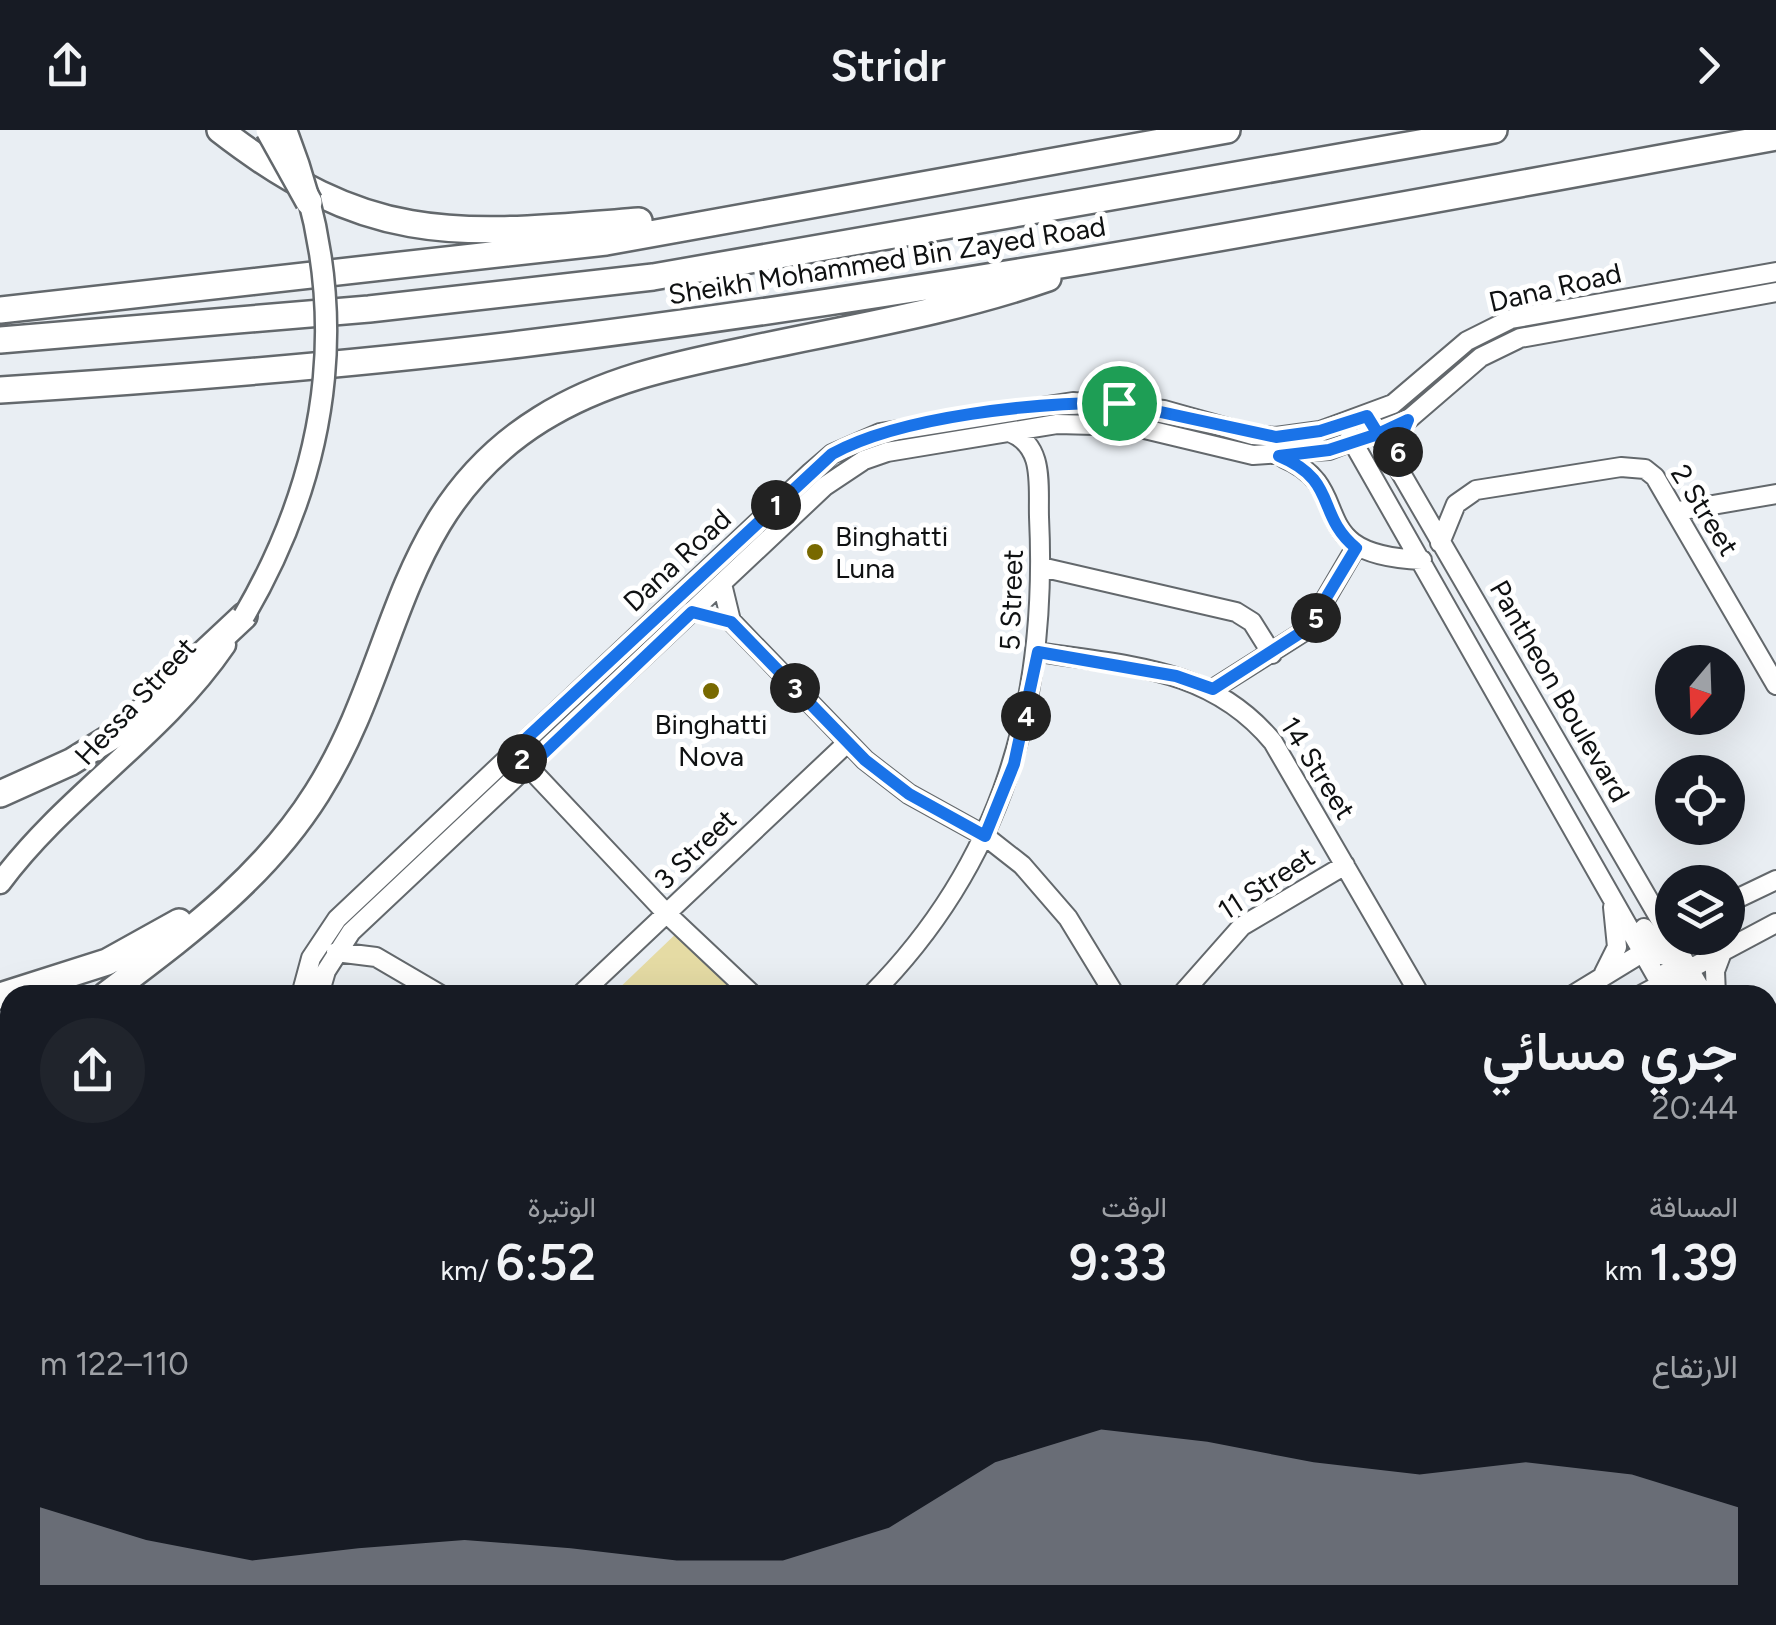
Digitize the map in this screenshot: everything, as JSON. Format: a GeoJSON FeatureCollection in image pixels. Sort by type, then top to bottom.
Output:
{"type":"FeatureCollection","features":[{"type":"Feature","properties":{"kind":"highway"},"geometry":{"type":"LineString","coordinates":[[220,130],[287,174],[362,212],[443,231],[498,232],[758,212]]}},
{"type":"Feature","properties":{"kind":"highway"},"geometry":{"type":"LineString","coordinates":[[242,130],[287,174]]}},
{"type":"Feature","properties":{"kind":"highway"},"geometry":{"type":"LineString","coordinates":[[269,130],[309,202]]}},
{"type":"Feature","properties":{"kind":"highway"},"geometry":{"type":"LineString","coordinates":[[0,310],[588,244],[1228,130]]}},
{"type":"Feature","properties":{"kind":"highway","name":"Sheikh Mohammed Bin Zayed Road"},"geometry":{"type":"LineString","coordinates":[[0,340],[369,309],[653,277],[1494,130]]}},
{"type":"Feature","properties":{"kind":"highway","name":"Sheikh Mohammed Bin Zayed Road"},"geometry":{"type":"LineString","coordinates":[[0,390],[517,345],[776,310],[1114,255],[1776,137]]}},
{"type":"Feature","properties":{"kind":"highway"},"geometry":{"type":"LineString","coordinates":[[119,985],[211,915],[273,853],[316,794],[352,730],[396,605],[424,544],[473,476],[537,422],[628,378],[958,307],[1114,255]]}},
{"type":"Feature","properties":{"kind":"highway"},"geometry":{"type":"LineString","coordinates":[[0,794],[71,762],[120,731],[244,616]]}},
{"type":"Feature","properties":{"kind":"highway"},"geometry":{"type":"LineString","coordinates":[[42,985],[69,978],[143,944],[273,853]]}},
{"type":"Feature","properties":{"kind":"main road","name":"Hessa Street"},"geometry":{"type":"LineString","coordinates":[[0,883],[36,840],[172,710],[244,616],[293,520],[321,416],[326,309],[309,202],[286,130]]}},
{"type":"Feature","properties":{"kind":"street","name":"Dana Road"},"geometry":{"type":"LineString","coordinates":[[304,985],[311,958],[327,931],[514,750],[832,454],[854,441],[1073,402],[1164,410],[1230,430],[1276,437],[1367,416],[1413,390],[1468,341],[1511,319],[1776,272]]}},
{"type":"Feature","properties":{"kind":"street","name":"Dana Road"},"geometry":{"type":"LineString","coordinates":[[323,985],[336,952],[370,915],[825,486],[864,460],[911,447],[1057,424],[1132,426],[1229,450],[1279,456],[1353,444],[1408,420],[1481,357],[1520,338],[1776,292]]}},
{"type":"Feature","properties":{"kind":"street","name":"Pantheon Boulevard"},"geometry":{"type":"LineString","coordinates":[[1367,416],[1655,908]]}},
{"type":"Feature","properties":{"kind":"street"},"geometry":{"type":"LineString","coordinates":[[1399,471],[1398,444],[1408,420]]}},
{"type":"Feature","properties":{"kind":"street"},"geometry":{"type":"LineString","coordinates":[[1036,462],[1043,441],[1057,424]]}},
{"type":"Feature","properties":{"kind":"street","name":"Pantheon Boulevard"},"geometry":{"type":"LineString","coordinates":[[1342,424],[1611,892],[1673,980]]}},
{"type":"Feature","properties":{"kind":"street"},"geometry":{"type":"LineString","coordinates":[[1009,432],[1028,442],[1036,462]]}},
{"type":"Feature","properties":{"kind":"street"},"geometry":{"type":"LineString","coordinates":[[1279,456],[1314,475],[1339,531],[1356,548],[1388,558],[1422,560]]}},
{"type":"Feature","properties":{"kind":"street","name":"5 Street"},"geometry":{"type":"LineString","coordinates":[[879,985],[944,906],[985,836],[1014,764],[1038,652],[1042,567],[1036,462]]}},
{"type":"Feature","properties":{"kind":"street","name":"2 Street"},"geometry":{"type":"LineString","coordinates":[[1440,543],[1456,504],[1476,490],[1622,467],[1645,469],[1656,477],[1678,511],[1776,684]]}},
{"type":"Feature","properties":{"kind":"street"},"geometry":{"type":"LineString","coordinates":[[1678,511],[1776,494]]}},
{"type":"Feature","properties":{"kind":"street"},"geometry":{"type":"LineString","coordinates":[[1213,689],[1272,654],[1316,619],[1356,548]]}},
{"type":"Feature","properties":{"kind":"street"},"geometry":{"type":"LineString","coordinates":[[1042,567],[1236,612],[1252,622],[1272,654]]}},
{"type":"Feature","properties":{"kind":"street"},"geometry":{"type":"LineString","coordinates":[[722,584],[731,622],[847,743],[909,794],[985,836],[1022,865],[1058,906],[1109,985]]}},
{"type":"Feature","properties":{"kind":"street"},"geometry":{"type":"LineString","coordinates":[[692,612],[731,622]]}},
{"type":"Feature","properties":{"kind":"street","name":"14 Street"},"geometry":{"type":"LineString","coordinates":[[1038,652],[1176,676],[1213,689],[1256,721],[1273,742],[1414,985]]}},
{"type":"Feature","properties":{"kind":"street","name":"3 Street"},"geometry":{"type":"LineString","coordinates":[[591,985],[847,743]]}},
{"type":"Feature","properties":{"kind":"street"},"geometry":{"type":"LineString","coordinates":[[514,750],[667,914],[742,985]]}},
{"type":"Feature","properties":{"kind":"street"},"geometry":{"type":"LineString","coordinates":[[1588,852],[1610,871],[1649,949],[1668,961],[1673,980],[1712,955]]}},
{"type":"Feature","properties":{"kind":"street","name":"11 Street"},"geometry":{"type":"LineString","coordinates":[[1190,985],[1242,926],[1345,865]]}},
{"type":"Feature","properties":{"kind":"street"},"geometry":{"type":"LineString","coordinates":[[1745,895],[1776,880]]}},
{"type":"Feature","properties":{"kind":"street"},"geometry":{"type":"LineString","coordinates":[[1644,890],[1655,896]]}},
{"type":"Feature","properties":{"kind":"street"},"geometry":{"type":"LineString","coordinates":[[1603,974],[1617,946],[1611,892]]}},
{"type":"Feature","properties":{"kind":"street"},"geometry":{"type":"LineString","coordinates":[[370,915],[370,936],[376,956]]}},
{"type":"Feature","properties":{"kind":"street"},"geometry":{"type":"LineString","coordinates":[[1745,937],[1776,923]]}},
{"type":"Feature","properties":{"kind":"street"},"geometry":{"type":"LineString","coordinates":[[1588,985],[1655,946]]}},
{"type":"Feature","properties":{"kind":"street"},"geometry":{"type":"LineString","coordinates":[[336,952],[376,956],[425,985]]}},
{"type":"Feature","properties":{"kind":"street","name":"Pantheon Boulevard"},"geometry":{"type":"LineString","coordinates":[[1672,955],[1673,980]]}},
{"type":"Feature","properties":{"kind":"street"},"geometry":{"type":"LineString","coordinates":[[1716,985],[1715,971],[1721,955]]}},
{"type":"Feature","properties":{"kind":"shaded area"},"geometry":{"type":"Polygon","coordinates":[[[683,927],[743,985],[622,985],[683,927]]]}},
{"type":"Feature","properties":{"kind":"place","name":"Binghatti Luna"},"geometry":{"type":"Point","coordinates":[815,552]}},
{"type":"Feature","properties":{"kind":"place","name":"Binghatti Nova"},"geometry":{"type":"Point","coordinates":[711,691]}},
{"type":"Feature","properties":{"kind":"route"},"geometry":{"type":"LineString","coordinates":[[1119,403],[1073,402],[1028,407],[854,441],[832,454],[514,750],[528,768],[692,612],[702,612],[731,622],[847,743],[887,778],[985,836],[1014,764],[1038,652],[1176,676],[1213,689],[1288,645],[1316,619],[1356,548],[1339,531],[1314,475],[1279,456],[1329,450],[1378,434],[1399,471],[1398,444],[1408,420],[1378,434],[1367,416],[1320,431],[1276,437],[1252,435],[1164,410],[1119,403]]}}]}
